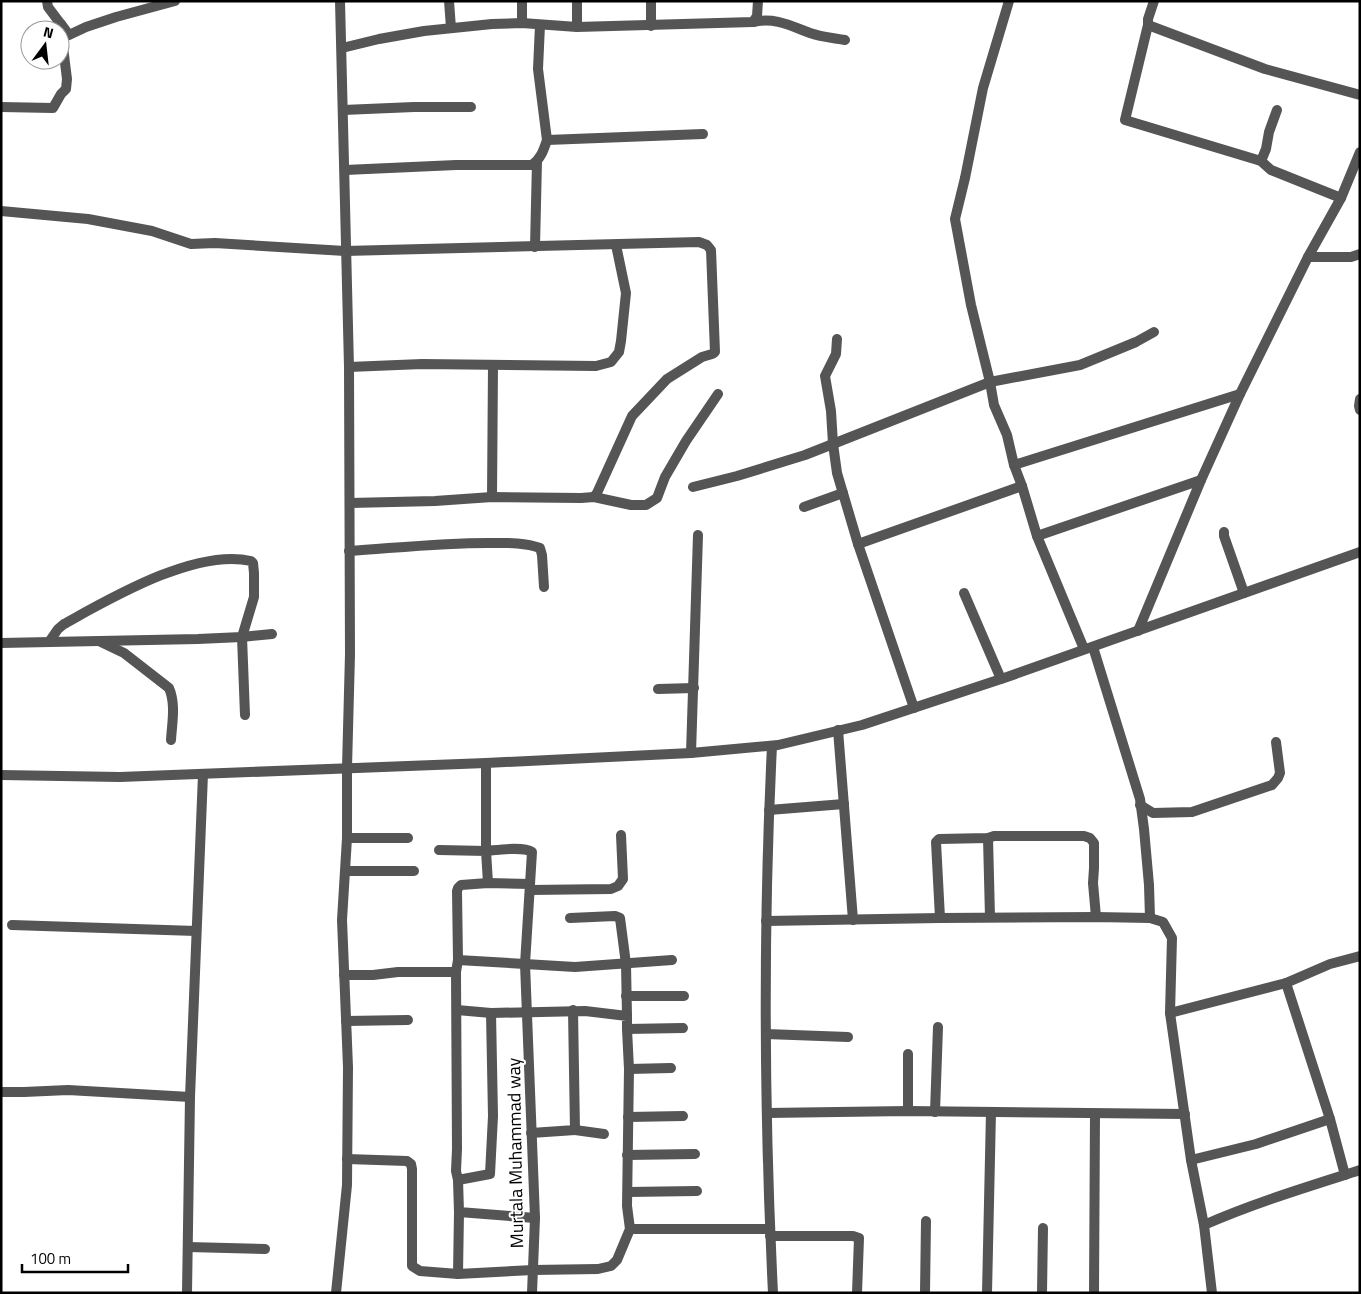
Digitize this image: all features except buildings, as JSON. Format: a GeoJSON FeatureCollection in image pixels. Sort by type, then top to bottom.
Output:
{"type":"FeatureCollection","features":[{"type":"Feature","properties":{"kind":"street"},"geometry":{"type":"LineString","coordinates":[[47,1],[48,7],[58,20]]}},
{"type":"Feature","properties":{"kind":"street"},"geometry":{"type":"LineString","coordinates":[[70,35],[116,17],[175,1]]}},
{"type":"Feature","properties":{"kind":"street"},"geometry":{"type":"LineString","coordinates":[[336,1293],[347,1185],[348,1067],[342,920],[347,838],[350,654],[349,367],[340,1]]}},
{"type":"Feature","properties":{"kind":"street"},"geometry":{"type":"LineString","coordinates":[[450,1],[451,28]]}},
{"type":"Feature","properties":{"kind":"street"},"geometry":{"type":"LineString","coordinates":[[522,1],[522,24]]}},
{"type":"Feature","properties":{"kind":"street"},"geometry":{"type":"LineString","coordinates":[[576,27],[577,1]]}},
{"type":"Feature","properties":{"kind":"street"},"geometry":{"type":"LineString","coordinates":[[651,1],[651,26]]}},
{"type":"Feature","properties":{"kind":"street"},"geometry":{"type":"LineString","coordinates":[[753,22],[757,16],[758,1]]}},
{"type":"Feature","properties":{"kind":"street"},"geometry":{"type":"LineString","coordinates":[[1009,1],[984,88],[955,219],[971,305],[994,405],[1007,435],[1014,465],[1037,536],[1088,648],[1140,805],[1149,885],[1150,918]]}},
{"type":"Feature","properties":{"kind":"street"},"geometry":{"type":"LineString","coordinates":[[1154,1],[1148,19],[1125,120],[1261,161],[1272,170],[1341,198]]}},
{"type":"Feature","properties":{"kind":"street"},"geometry":{"type":"LineString","coordinates":[[342,48],[379,39],[451,28],[522,24],[576,27],[651,26],[772,20],[818,36],[845,40]]}},
{"type":"Feature","properties":{"kind":"street"},"geometry":{"type":"LineString","coordinates":[[1148,25],[1265,69],[1360,95]]}},
{"type":"Feature","properties":{"kind":"street"},"geometry":{"type":"LineString","coordinates":[[535,247],[537,162],[547,140],[538,69],[540,26]]}},
{"type":"Feature","properties":{"kind":"street"},"geometry":{"type":"LineString","coordinates":[[1,107],[53,108],[66,89],[66,70]]}},
{"type":"Feature","properties":{"kind":"street"},"geometry":{"type":"LineString","coordinates":[[343,110],[471,107]]}},
{"type":"Feature","properties":{"kind":"street"},"geometry":{"type":"LineString","coordinates":[[1261,161],[1277,110]]}},
{"type":"Feature","properties":{"kind":"street"},"geometry":{"type":"LineString","coordinates":[[547,140],[703,134]]}},
{"type":"Feature","properties":{"kind":"street"},"geometry":{"type":"LineString","coordinates":[[1138,630],[1201,480],[1240,394],[1308,257],[1341,198],[1360,152]]}},
{"type":"Feature","properties":{"kind":"street"},"geometry":{"type":"LineString","coordinates":[[345,170],[456,165],[532,165],[537,162]]}},
{"type":"Feature","properties":{"kind":"street"},"geometry":{"type":"LineString","coordinates":[[1,211],[88,219],[152,231],[191,244],[215,243],[345,251],[699,242],[710,246],[715,352],[702,357],[667,379],[632,416],[598,493],[594,497]]}},
{"type":"Feature","properties":{"kind":"street"},"geometry":{"type":"LineString","coordinates":[[349,367],[422,364],[596,366],[611,362],[619,352],[626,293],[616,245]]}},
{"type":"Feature","properties":{"kind":"street"},"geometry":{"type":"LineString","coordinates":[[1308,257],[1351,257],[1360,254]]}},
{"type":"Feature","properties":{"kind":"street"},"geometry":{"type":"LineString","coordinates":[[693,487],[737,476],[805,455],[990,382],[1080,365],[1136,342],[1154,332]]}},
{"type":"Feature","properties":{"kind":"street"},"geometry":{"type":"LineString","coordinates":[[836,339],[836,354],[825,376],[831,411],[837,473],[858,544],[914,708]]}},
{"type":"Feature","properties":{"kind":"street"},"geometry":{"type":"LineString","coordinates":[[492,365],[492,497]]}},
{"type":"Feature","properties":{"kind":"street"},"geometry":{"type":"LineString","coordinates":[[350,503],[436,501],[492,497],[594,497],[632,505],[646,505],[656,498],[665,477],[686,441],[718,394]]}},
{"type":"Feature","properties":{"kind":"street"},"geometry":{"type":"LineString","coordinates":[[1014,465],[1240,394]]}},
{"type":"Feature","properties":{"kind":"street"},"geometry":{"type":"LineString","coordinates":[[1360,399],[1358,406],[1360,410]]}},
{"type":"Feature","properties":{"kind":"street"},"geometry":{"type":"LineString","coordinates":[[1037,536],[1201,480]]}},
{"type":"Feature","properties":{"kind":"street"},"geometry":{"type":"LineString","coordinates":[[858,544],[1022,486]]}},
{"type":"Feature","properties":{"kind":"street"},"geometry":{"type":"LineString","coordinates":[[804,507],[843,493]]}},
{"type":"Feature","properties":{"kind":"street"},"geometry":{"type":"LineString","coordinates":[[1224,532],[1244,593]]}},
{"type":"Feature","properties":{"kind":"street"},"geometry":{"type":"LineString","coordinates":[[692,753],[698,535]]}},
{"type":"Feature","properties":{"kind":"street"},"geometry":{"type":"LineString","coordinates":[[349,551],[462,543],[502,543],[533,546],[540,548],[542,555],[544,587]]}},
{"type":"Feature","properties":{"kind":"street"},"geometry":{"type":"LineString","coordinates":[[1,774],[120,777],[486,764],[692,753],[772,746],[862,725],[914,708],[1360,552]]}},
{"type":"Feature","properties":{"kind":"street"},"geometry":{"type":"LineString","coordinates":[[50,642],[58,629],[64,624],[131,588],[167,573],[214,560],[236,559],[251,561],[254,573],[254,597],[242,637],[245,715]]}},
{"type":"Feature","properties":{"kind":"street"},"geometry":{"type":"LineString","coordinates":[[964,593],[1001,679]]}},
{"type":"Feature","properties":{"kind":"street"},"geometry":{"type":"LineString","coordinates":[[1,643],[198,639],[272,634]]}},
{"type":"Feature","properties":{"kind":"street"},"geometry":{"type":"LineString","coordinates":[[98,641],[124,653],[170,688],[173,702],[171,740]]}},
{"type":"Feature","properties":{"kind":"street"},"geometry":{"type":"LineString","coordinates":[[658,689],[694,688]]}},
{"type":"Feature","properties":{"kind":"street"},"geometry":{"type":"LineString","coordinates":[[838,730],[853,920]]}},
{"type":"Feature","properties":{"kind":"street"},"geometry":{"type":"LineString","coordinates":[[1140,805],[1153,813],[1192,812],[1272,785],[1280,774],[1276,742]]}},
{"type":"Feature","properties":{"kind":"street"},"geometry":{"type":"LineString","coordinates":[[772,746],[766,921],[766,1034],[773,1293]]}},
{"type":"Feature","properties":{"kind":"street"},"geometry":{"type":"LineString","coordinates":[[486,764],[488,884]]}},
{"type":"Feature","properties":{"kind":"street"},"geometry":{"type":"LineString","coordinates":[[188,1293],[190,1097],[203,774]]}},
{"type":"Feature","properties":{"kind":"street"},"geometry":{"type":"LineString","coordinates":[[769,810],[844,804]]}},
{"type":"Feature","properties":{"kind":"street"},"geometry":{"type":"LineString","coordinates":[[458,1274],[456,972],[458,960],[458,888],[461,885],[488,884],[611,889],[618,886],[624,879],[621,835]]}},
{"type":"Feature","properties":{"kind":"street"},"geometry":{"type":"LineString","coordinates":[[940,918],[936,842],[939,839],[988,838],[994,836],[1084,836],[1090,838],[1094,843],[1093,883],[1096,917]]}},
{"type":"Feature","properties":{"kind":"street"},"geometry":{"type":"LineString","coordinates":[[347,838],[408,838]]}},
{"type":"Feature","properties":{"kind":"street"},"geometry":{"type":"LineString","coordinates":[[988,838],[990,917]]}},
{"type":"Feature","properties":{"kind":"street","name":"Murtala Muhammad way"},"geometry":{"type":"LineString","coordinates":[[486,851],[502,849],[530,850],[532,852],[525,964],[535,1218],[532,1293]]}},
{"type":"Feature","properties":{"kind":"street"},"geometry":{"type":"LineString","coordinates":[[439,850],[486,851]]}},
{"type":"Feature","properties":{"kind":"street"},"geometry":{"type":"LineString","coordinates":[[346,871],[414,871]]}},
{"type":"Feature","properties":{"kind":"street"},"geometry":{"type":"LineString","coordinates":[[347,1159],[407,1162],[410,1164],[412,1169],[412,1266],[420,1272],[458,1274],[598,1269],[611,1266],[617,1260],[630,1229],[627,1206],[629,1069],[626,964],[620,918],[615,916],[570,918]]}},
{"type":"Feature","properties":{"kind":"street"},"geometry":{"type":"LineString","coordinates":[[766,921],[1096,917],[1150,918],[1163,922],[1172,938],[1170,1013],[1191,1160],[1204,1225],[1212,1293]]}},
{"type":"Feature","properties":{"kind":"street"},"geometry":{"type":"LineString","coordinates":[[12,925],[196,930]]}},
{"type":"Feature","properties":{"kind":"street"},"geometry":{"type":"LineString","coordinates":[[1170,1013],[1286,983],[1330,964],[1360,956]]}},
{"type":"Feature","properties":{"kind":"street"},"geometry":{"type":"LineString","coordinates":[[458,960],[575,967],[672,960]]}},
{"type":"Feature","properties":{"kind":"street"},"geometry":{"type":"LineString","coordinates":[[344,975],[373,975],[398,972],[456,972]]}},
{"type":"Feature","properties":{"kind":"street"},"geometry":{"type":"LineString","coordinates":[[1286,983],[1330,1119],[1345,1175]]}},
{"type":"Feature","properties":{"kind":"street"},"geometry":{"type":"LineString","coordinates":[[626,996],[684,996]]}},
{"type":"Feature","properties":{"kind":"street"},"geometry":{"type":"LineString","coordinates":[[456,1010],[491,1013],[585,1010],[627,1016]]}},
{"type":"Feature","properties":{"kind":"street"},"geometry":{"type":"LineString","coordinates":[[573,1010],[575,1130]]}},
{"type":"Feature","properties":{"kind":"street"},"geometry":{"type":"LineString","coordinates":[[458,1180],[490,1174],[492,1116],[491,1013]]}},
{"type":"Feature","properties":{"kind":"street"},"geometry":{"type":"LineString","coordinates":[[346,1021],[408,1020]]}},
{"type":"Feature","properties":{"kind":"street"},"geometry":{"type":"LineString","coordinates":[[935,1112],[938,1026]]}},
{"type":"Feature","properties":{"kind":"street"},"geometry":{"type":"LineString","coordinates":[[627,1029],[683,1028]]}},
{"type":"Feature","properties":{"kind":"street"},"geometry":{"type":"LineString","coordinates":[[766,1034],[848,1037]]}},
{"type":"Feature","properties":{"kind":"street"},"geometry":{"type":"LineString","coordinates":[[908,1054],[908,1111]]}},
{"type":"Feature","properties":{"kind":"street"},"geometry":{"type":"LineString","coordinates":[[629,1069],[671,1068]]}},
{"type":"Feature","properties":{"kind":"street"},"geometry":{"type":"LineString","coordinates":[[1,1092],[68,1090],[190,1097]]}},
{"type":"Feature","properties":{"kind":"street"},"geometry":{"type":"LineString","coordinates":[[767,1113],[908,1111],[1184,1114]]}},
{"type":"Feature","properties":{"kind":"street"},"geometry":{"type":"LineString","coordinates":[[987,1293],[991,1112]]}},
{"type":"Feature","properties":{"kind":"street"},"geometry":{"type":"LineString","coordinates":[[1094,1293],[1095,1114]]}},
{"type":"Feature","properties":{"kind":"street"},"geometry":{"type":"LineString","coordinates":[[628,1117],[683,1116]]}},
{"type":"Feature","properties":{"kind":"street"},"geometry":{"type":"LineString","coordinates":[[1191,1160],[1256,1144],[1330,1119]]}},
{"type":"Feature","properties":{"kind":"street"},"geometry":{"type":"LineString","coordinates":[[531,1133],[575,1130],[604,1134]]}},
{"type":"Feature","properties":{"kind":"street"},"geometry":{"type":"LineString","coordinates":[[627,1155],[695,1154]]}},
{"type":"Feature","properties":{"kind":"street"},"geometry":{"type":"LineString","coordinates":[[1204,1225],[1289,1192],[1360,1170]]}},
{"type":"Feature","properties":{"kind":"street"},"geometry":{"type":"LineString","coordinates":[[628,1192],[697,1192]]}},
{"type":"Feature","properties":{"kind":"street"},"geometry":{"type":"LineString","coordinates":[[459,1212],[535,1218]]}},
{"type":"Feature","properties":{"kind":"street"},"geometry":{"type":"LineString","coordinates":[[925,1293],[926,1222]]}},
{"type":"Feature","properties":{"kind":"street"},"geometry":{"type":"LineString","coordinates":[[1042,1293],[1043,1228]]}},
{"type":"Feature","properties":{"kind":"street"},"geometry":{"type":"LineString","coordinates":[[630,1229],[853,1236],[859,1238],[857,1293]]}},
{"type":"Feature","properties":{"kind":"street"},"geometry":{"type":"LineString","coordinates":[[188,1248],[265,1249]]}}]}
